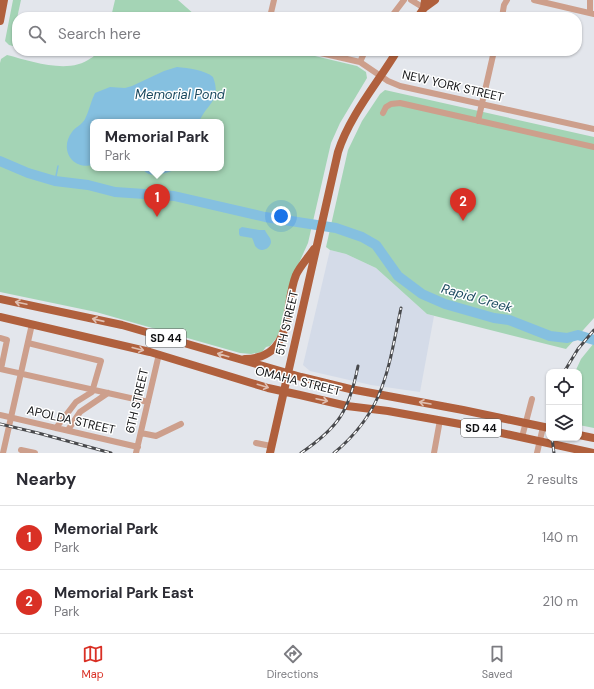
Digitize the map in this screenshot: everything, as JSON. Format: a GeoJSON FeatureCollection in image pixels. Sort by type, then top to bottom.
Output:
{"type":"FeatureCollection","features":[{"type":"Feature","properties":{"kind":"main road"},"geometry":{"type":"LineString","coordinates":[[0,22],[4,0]]}},
{"type":"Feature","properties":{"kind":"main road"},"geometry":{"type":"LineString","coordinates":[[424,4],[435,0]]}},
{"type":"Feature","properties":{"kind":"main road","name":"5TH STREET"},"geometry":{"type":"LineString","coordinates":[[270,449],[338,152],[354,117],[394,56]]}},
{"type":"Feature","properties":{"kind":"main road"},"geometry":{"type":"LineString","coordinates":[[238,359],[250,359],[269,352],[284,335],[296,275],[316,245]]}},
{"type":"Feature","properties":{"kind":"main road","name":"OMAHA STREET"},"geometry":{"type":"LineString","coordinates":[[0,299],[122,325],[238,359],[350,389],[546,427]]}},
{"type":"Feature","properties":{"kind":"main road","name":"OMAHA STREET"},"geometry":{"type":"LineString","coordinates":[[0,317],[159,354],[284,392],[344,405],[440,420],[594,453]]}},
{"type":"Feature","properties":{"kind":"main road"},"geometry":{"type":"LineString","coordinates":[[582,436],[594,438]]}},
{"type":"Feature","properties":{"kind":"street"},"geometry":{"type":"LineString","coordinates":[[271,12],[274,0]]}},
{"type":"Feature","properties":{"kind":"street"},"geometry":{"type":"LineString","coordinates":[[395,12],[404,0]]}},
{"type":"Feature","properties":{"kind":"street"},"geometry":{"type":"LineString","coordinates":[[411,0],[424,4]]}},
{"type":"Feature","properties":{"kind":"street"},"geometry":{"type":"LineString","coordinates":[[503,12],[507,0]]}},
{"type":"Feature","properties":{"kind":"street"},"geometry":{"type":"LineString","coordinates":[[534,0],[592,13],[590,0]]}},
{"type":"Feature","properties":{"kind":"street","name":"NEW YORK STREET"},"geometry":{"type":"LineString","coordinates":[[334,56],[360,62],[381,76],[400,86],[594,129]]}},
{"type":"Feature","properties":{"kind":"street"},"geometry":{"type":"LineString","coordinates":[[360,62],[363,56]]}},
{"type":"Feature","properties":{"kind":"street"},"geometry":{"type":"LineString","coordinates":[[478,121],[493,56]]}},
{"type":"Feature","properties":{"kind":"street"},"geometry":{"type":"LineString","coordinates":[[383,113],[386,107],[391,104],[400,103],[594,147]]}},
{"type":"Feature","properties":{"kind":"street"},"geometry":{"type":"LineString","coordinates":[[3,453],[32,324]]}},
{"type":"Feature","properties":{"kind":"street"},"geometry":{"type":"LineString","coordinates":[[0,338],[7,340],[0,369],[148,402]]}},
{"type":"Feature","properties":{"kind":"street"},"geometry":{"type":"LineString","coordinates":[[28,343],[101,361],[92,392],[76,402],[56,428]]}},
{"type":"Feature","properties":{"kind":"street","name":"6TH STREET"},"geometry":{"type":"LineString","coordinates":[[137,450],[159,354]]}},
{"type":"Feature","properties":{"kind":"street"},"geometry":{"type":"LineString","coordinates":[[68,430],[80,412],[108,394]]}},
{"type":"Feature","properties":{"kind":"street"},"geometry":{"type":"LineString","coordinates":[[522,437],[532,399]]}},
{"type":"Feature","properties":{"kind":"street","name":"APOLDA STREET"},"geometry":{"type":"LineString","coordinates":[[0,415],[68,430],[137,450]]}},
{"type":"Feature","properties":{"kind":"street"},"geometry":{"type":"LineString","coordinates":[[434,453],[440,420]]}},
{"type":"Feature","properties":{"kind":"street"},"geometry":{"type":"LineString","coordinates":[[141,433],[156,436],[181,424]]}},
{"type":"Feature","properties":{"kind":"street"},"geometry":{"type":"LineString","coordinates":[[537,453],[546,427]]}},
{"type":"Feature","properties":{"kind":"street"},"geometry":{"type":"LineString","coordinates":[[256,443],[270,449]]}},
{"type":"Feature","properties":{"kind":"street"},"geometry":{"type":"LineString","coordinates":[[21,450],[35,453]]}},
{"type":"Feature","properties":{"kind":"shaded area"},"geometry":{"type":"Polygon","coordinates":[[[330,250],[346,254],[376,268],[427,314],[434,316],[420,392],[371,385],[310,371],[303,365],[330,250]]]}},
{"type":"Feature","properties":{"kind":"green space"},"geometry":{"type":"Polygon","coordinates":[[[13,0],[21,0],[18,12],[12,12],[12,46],[5,41],[13,0]]]}},
{"type":"Feature","properties":{"kind":"green space"},"geometry":{"type":"Polygon","coordinates":[[[115,0],[178,0],[192,12],[112,12],[115,0]]]}},
{"type":"Feature","properties":{"kind":"green space"},"geometry":{"type":"Polygon","coordinates":[[[7,55],[38,63],[72,66],[82,63],[92,57],[315,56],[357,66],[366,72],[367,78],[340,123],[331,143],[308,243],[294,274],[278,336],[270,346],[266,347],[262,352],[251,354],[240,353],[96,312],[0,292],[1,59],[7,55]]]}},
{"type":"Feature","properties":{"kind":"green space"},"geometry":{"type":"Polygon","coordinates":[[[385,90],[594,137],[594,318],[566,349],[427,314],[376,268],[346,254],[330,250],[326,247],[348,150],[362,121],[380,94],[385,90]]]}},
{"type":"Feature","properties":{"kind":"green space"},"geometry":{"type":"Polygon","coordinates":[[[594,343],[594,428],[582,426],[582,369],[576,369],[581,359],[594,343]]]}},
{"type":"Feature","properties":{"kind":"water","name":"Memorial Pond"},"geometry":{"type":"Polygon","coordinates":[[[177,67],[201,71],[213,77],[216,91],[215,97],[200,119],[90,119],[90,165],[79,164],[70,157],[67,151],[68,139],[73,130],[85,119],[95,93],[110,87],[125,88],[132,86],[164,71],[177,67]]]}},
{"type":"Feature","properties":{"kind":"water"},"geometry":{"type":"Polygon","coordinates":[[[144,171],[173,171],[154,175],[146,173],[144,171]]]}},
{"type":"Feature","properties":{"kind":"water"},"geometry":{"type":"Polygon","coordinates":[[[242,227],[265,230],[271,240],[269,247],[260,250],[255,246],[252,238],[240,236],[239,229],[242,227]]]}},
{"type":"Feature","properties":{"kind":"waterway","name":"Rapid Creek"},"geometry":{"type":"LineString","coordinates":[[0,161],[28,173],[55,181],[88,185],[115,192],[174,196],[265,217],[336,228],[362,237],[376,245],[398,276],[422,294],[445,304],[494,318],[509,320],[550,336],[567,338],[578,335],[594,340]]}},
{"type":"Feature","properties":{"kind":"waterway"},"geometry":{"type":"LineString","coordinates":[[55,181],[58,166]]}},
{"type":"Feature","properties":{"kind":"railway"},"geometry":{"type":"LineString","coordinates":[[334,453],[351,437],[364,421],[382,388],[388,370],[401,308]]}},
{"type":"Feature","properties":{"kind":"railway"},"geometry":{"type":"LineString","coordinates":[[566,369],[578,349],[594,330]]}},
{"type":"Feature","properties":{"kind":"railway"},"geometry":{"type":"LineString","coordinates":[[301,453],[325,435],[340,417],[351,395],[358,366]]}},
{"type":"Feature","properties":{"kind":"railway"},"geometry":{"type":"LineString","coordinates":[[0,424],[111,453]]}},
{"type":"Feature","properties":{"kind":"railway"},"geometry":{"type":"LineString","coordinates":[[552,441],[554,453]]}},
{"type":"Feature","properties":{"kind":"place","name":"Memorial Park"},"geometry":{"type":"Point","coordinates":[157,217]}},
{"type":"Feature","properties":{"kind":"place","name":"Memorial Park East"},"geometry":{"type":"Point","coordinates":[463,221]}}]}
